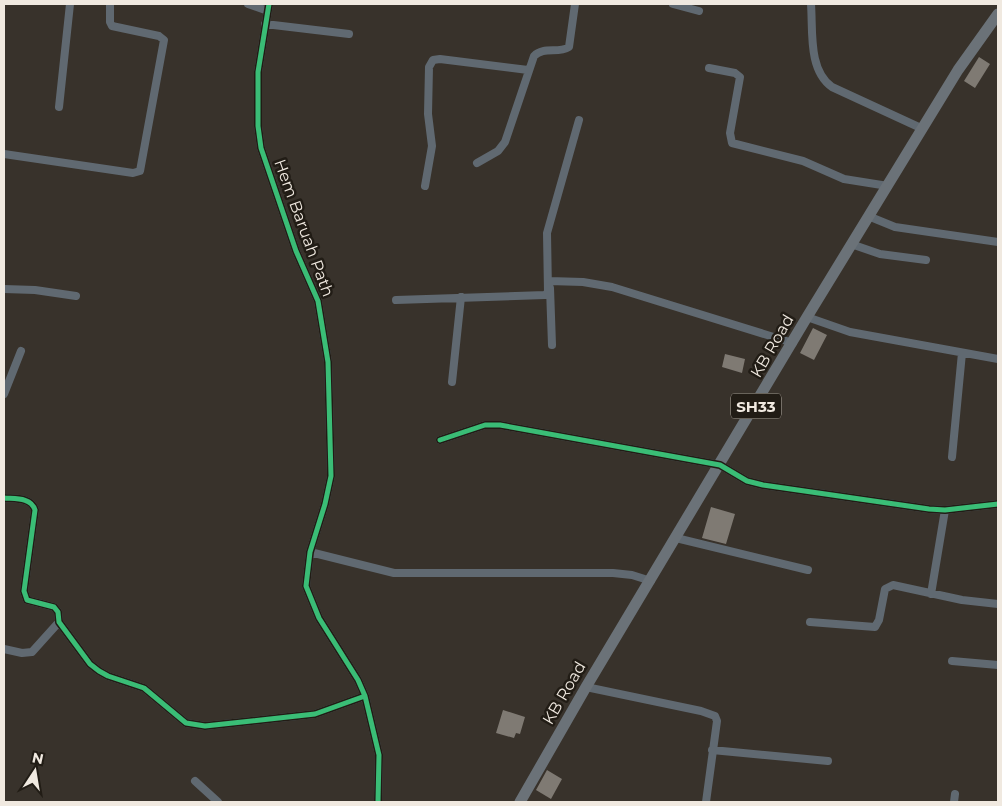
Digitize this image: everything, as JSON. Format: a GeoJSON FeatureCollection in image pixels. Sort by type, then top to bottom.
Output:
{"type":"FeatureCollection","features":[{"type":"Feature","properties":{"kind":"main road","name":"KB Road"},"geometry":{"type":"LineString","coordinates":[[520,802],[586,687],[851,244],[972,48],[998,14]]}},
{"type":"Feature","properties":{"kind":"street"},"geometry":{"type":"LineString","coordinates":[[59,107],[70,4]]}},
{"type":"Feature","properties":{"kind":"street"},"geometry":{"type":"LineString","coordinates":[[4,154],[134,174],[140,170],[164,40],[159,36],[112,26],[110,22],[110,4]]}},
{"type":"Feature","properties":{"kind":"street"},"geometry":{"type":"LineString","coordinates":[[248,4],[268,8]]}},
{"type":"Feature","properties":{"kind":"street"},"geometry":{"type":"LineString","coordinates":[[477,163],[498,151],[505,142],[528,70],[537,53],[563,50],[569,47],[575,4]]}},
{"type":"Feature","properties":{"kind":"street"},"geometry":{"type":"LineString","coordinates":[[673,4],[699,11]]}},
{"type":"Feature","properties":{"kind":"street"},"geometry":{"type":"LineString","coordinates":[[812,4],[817,68],[824,81],[840,91],[923,129]]}},
{"type":"Feature","properties":{"kind":"street","name":"Hem Baruah Path"},"geometry":{"type":"LineString","coordinates":[[268,8],[258,72],[258,126],[261,148],[296,251],[318,301],[328,362],[330,476],[326,504],[310,552],[305,576],[308,594],[319,618],[358,680],[365,696],[379,755],[378,802]]}},
{"type":"Feature","properties":{"kind":"street"},"geometry":{"type":"LineString","coordinates":[[265,24],[349,34]]}},
{"type":"Feature","properties":{"kind":"street"},"geometry":{"type":"LineString","coordinates":[[425,186],[432,146],[428,114],[429,66],[433,60],[440,59],[528,70]]}},
{"type":"Feature","properties":{"kind":"street"},"geometry":{"type":"LineString","coordinates":[[709,68],[735,73],[740,77],[730,133],[732,142],[803,161],[844,179],[888,186]]}},
{"type":"Feature","properties":{"kind":"street"},"geometry":{"type":"LineString","coordinates":[[552,345],[550,285],[545,243],[579,120]]}},
{"type":"Feature","properties":{"kind":"street"},"geometry":{"type":"LineString","coordinates":[[868,216],[895,227],[998,242]]}},
{"type":"Feature","properties":{"kind":"street"},"geometry":{"type":"LineString","coordinates":[[851,244],[880,254],[926,260]]}},
{"type":"Feature","properties":{"kind":"street"},"geometry":{"type":"LineString","coordinates":[[550,285],[583,282],[612,287],[793,343]]}},
{"type":"Feature","properties":{"kind":"street"},"geometry":{"type":"LineString","coordinates":[[396,300],[545,295],[550,285]]}},
{"type":"Feature","properties":{"kind":"street"},"geometry":{"type":"LineString","coordinates":[[4,289],[35,290],[76,296]]}},
{"type":"Feature","properties":{"kind":"street"},"geometry":{"type":"LineString","coordinates":[[452,382],[461,297]]}},
{"type":"Feature","properties":{"kind":"street"},"geometry":{"type":"LineString","coordinates":[[807,317],[841,330],[998,359]]}},
{"type":"Feature","properties":{"kind":"street"},"geometry":{"type":"LineString","coordinates":[[4,394],[21,351]]}},
{"type":"Feature","properties":{"kind":"street"},"geometry":{"type":"LineString","coordinates":[[952,456],[962,353]]}},
{"type":"Feature","properties":{"kind":"street"},"geometry":{"type":"LineString","coordinates":[[440,440],[485,425],[500,425],[720,465],[754,484],[892,505],[945,510],[998,504]]}},
{"type":"Feature","properties":{"kind":"street"},"geometry":{"type":"LineString","coordinates":[[4,498],[27,500],[34,505],[24,596],[33,602],[54,607],[58,612],[59,622],[90,664],[108,676],[144,688],[179,720],[191,725],[205,726],[315,714],[365,696]]}},
{"type":"Feature","properties":{"kind":"street"},"geometry":{"type":"LineString","coordinates":[[931,594],[945,510]]}},
{"type":"Feature","properties":{"kind":"street"},"geometry":{"type":"LineString","coordinates":[[676,538],[808,570]]}},
{"type":"Feature","properties":{"kind":"street"},"geometry":{"type":"LineString","coordinates":[[310,552],[394,573],[613,573],[632,575],[651,581]]}},
{"type":"Feature","properties":{"kind":"street"},"geometry":{"type":"LineString","coordinates":[[810,622],[875,627],[878,624],[885,589],[888,586],[998,604]]}},
{"type":"Feature","properties":{"kind":"street"},"geometry":{"type":"LineString","coordinates":[[4,649],[22,653],[32,652],[59,622]]}},
{"type":"Feature","properties":{"kind":"street"},"geometry":{"type":"LineString","coordinates":[[952,661],[998,665]]}},
{"type":"Feature","properties":{"kind":"street"},"geometry":{"type":"LineString","coordinates":[[586,687],[710,713],[716,721],[706,802]]}},
{"type":"Feature","properties":{"kind":"street"},"geometry":{"type":"LineString","coordinates":[[712,750],[828,761]]}},
{"type":"Feature","properties":{"kind":"street"},"geometry":{"type":"LineString","coordinates":[[195,781],[218,802]]}},
{"type":"Feature","properties":{"kind":"building"},"geometry":{"type":"Polygon","coordinates":[[[979,57],[990,64],[975,88],[964,81],[979,57]]]}},
{"type":"Feature","properties":{"kind":"building"},"geometry":{"type":"Polygon","coordinates":[[[813,328],[827,335],[814,360],[800,353],[813,328]]]}},
{"type":"Feature","properties":{"kind":"building"},"geometry":{"type":"Polygon","coordinates":[[[725,354],[745,359],[742,373],[722,367],[725,354]]]}},
{"type":"Feature","properties":{"kind":"building"},"geometry":{"type":"Polygon","coordinates":[[[711,507],[735,514],[726,544],[702,538],[711,507]]]}},
{"type":"Feature","properties":{"kind":"building"},"geometry":{"type":"Polygon","coordinates":[[[503,710],[525,717],[520,734],[516,733],[514,738],[496,733],[503,710]]]}},
{"type":"Feature","properties":{"kind":"building"},"geometry":{"type":"Polygon","coordinates":[[[547,770],[562,779],[551,799],[536,790],[547,770]]]}},
{"type":"Feature","properties":{"kind":"cycle path"},"geometry":{"type":"LineString","coordinates":[[269,4],[258,72],[258,126],[261,148],[296,251],[318,301],[328,362],[331,476],[325,504],[310,552],[306,586],[319,618],[358,680],[365,696],[379,755],[378,802]]}},
{"type":"Feature","properties":{"kind":"cycle path"},"geometry":{"type":"LineString","coordinates":[[440,440],[485,425],[500,425],[720,465],[747,481],[763,485],[929,509],[945,510],[998,504]]}},
{"type":"Feature","properties":{"kind":"cycle path"},"geometry":{"type":"LineString","coordinates":[[4,498],[26,501],[35,510],[24,591],[27,600],[54,607],[58,612],[59,622],[90,664],[99,671],[144,688],[186,723],[205,726],[315,714],[365,696]]}}]}
